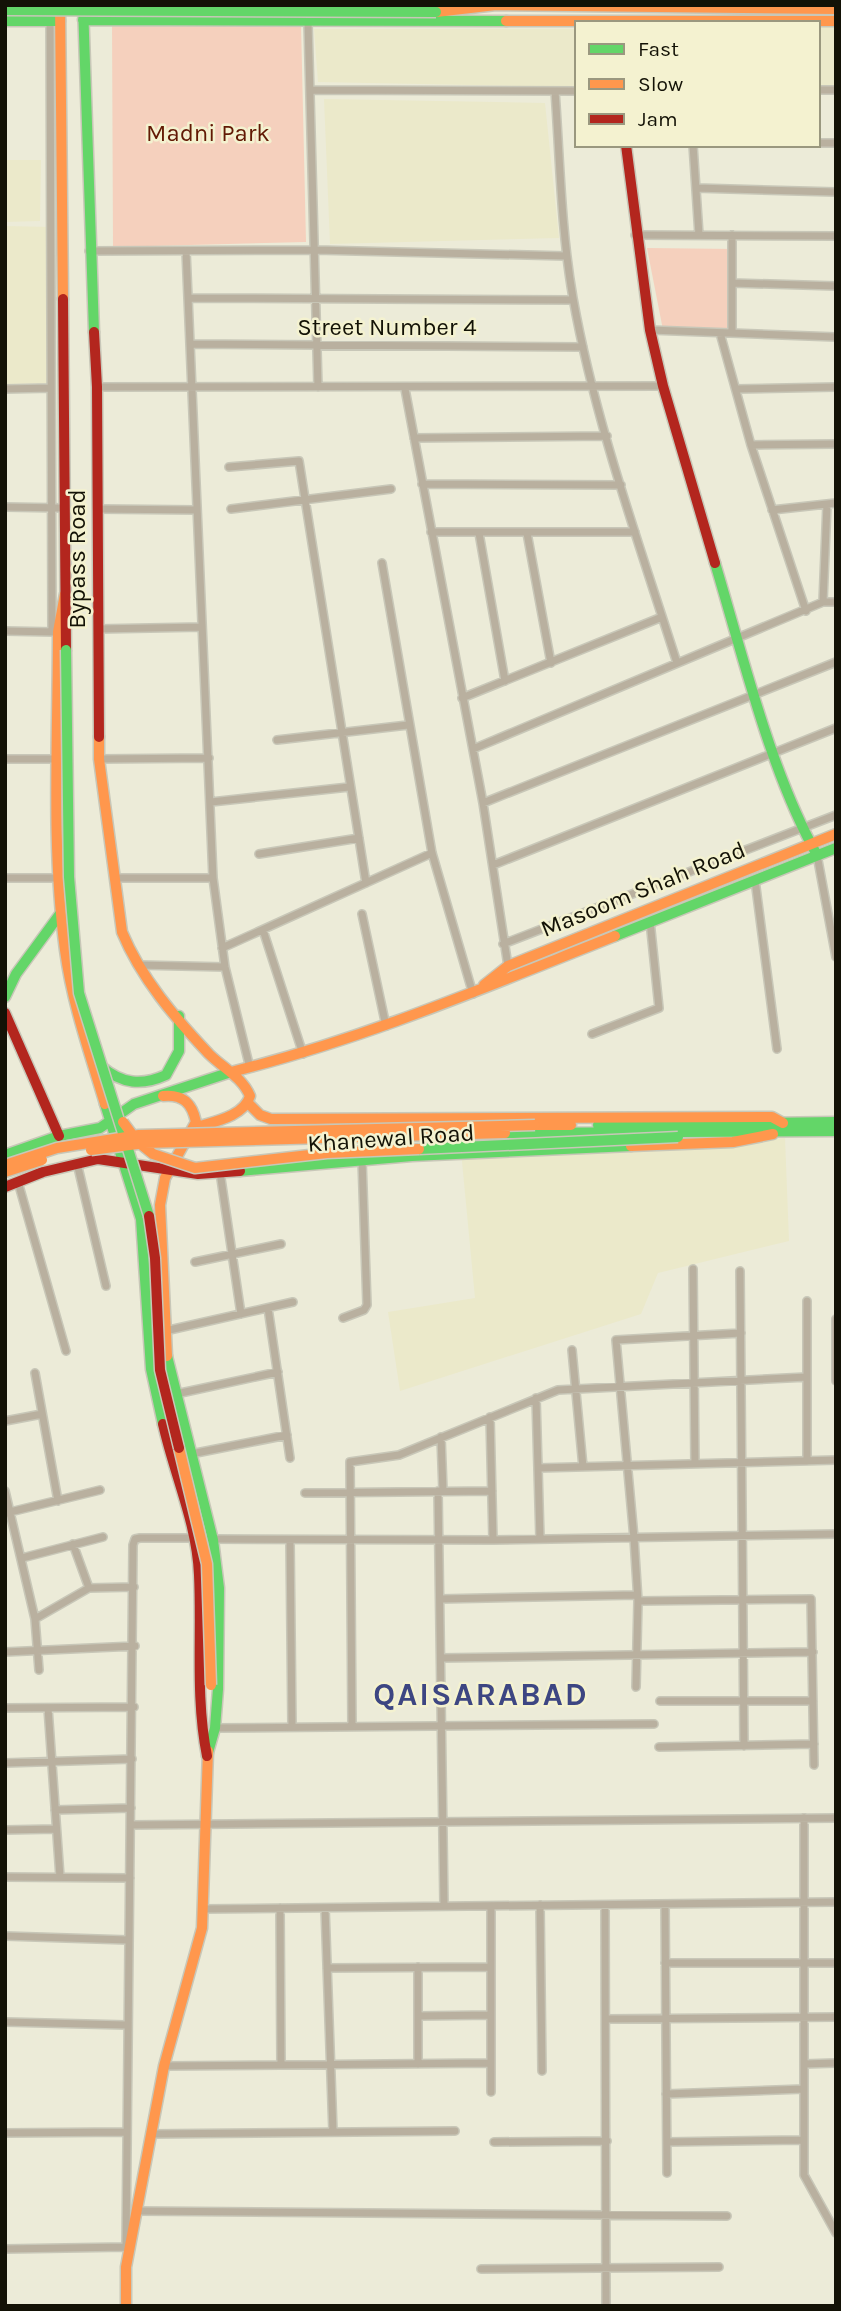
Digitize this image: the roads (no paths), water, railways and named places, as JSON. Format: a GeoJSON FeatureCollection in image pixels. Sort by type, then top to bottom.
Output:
{"type":"FeatureCollection","features":[{"type":"Feature","properties":{"kind":"main road"},"geometry":{"type":"LineString","coordinates":[[60,5],[55,21],[55,116],[64,508],[68,865],[74,952],[79,993],[141,1188],[152,1234],[160,1370],[207,1564],[211,1611],[204,1909],[200,1940],[163,2066],[126,2267],[126,2306]]}},
{"type":"Feature","properties":{"kind":"main road","name":"Bypass Road"},"geometry":{"type":"LineString","coordinates":[[83,5],[89,251],[97,387],[99,759],[122,932],[137,965],[219,1063],[246,1085],[248,1103]]}},
{"type":"Feature","properties":{"kind":"main road"},"geometry":{"type":"LineString","coordinates":[[436,12],[495,5],[836,9]]}},
{"type":"Feature","properties":{"kind":"main road"},"geometry":{"type":"LineString","coordinates":[[5,10],[436,12],[494,19]]}},
{"type":"Feature","properties":{"kind":"main road"},"geometry":{"type":"LineString","coordinates":[[83,20],[308,23],[494,19],[579,21]]}},
{"type":"Feature","properties":{"kind":"main road"},"geometry":{"type":"LineString","coordinates":[[5,21],[55,21]]}},
{"type":"Feature","properties":{"kind":"main road"},"geometry":{"type":"LineString","coordinates":[[626,147],[635,235],[650,330],[663,386],[754,695],[777,752],[802,828],[817,855]]}},
{"type":"Feature","properties":{"kind":"main road"},"geometry":{"type":"LineString","coordinates":[[65,594],[55,632],[60,914],[71,987],[108,1119],[135,1194],[145,1241],[148,1333],[155,1389],[194,1538],[200,1608],[200,1715],[208,1756]]}},
{"type":"Feature","properties":{"kind":"main road","name":"Masoom Shah Road"},"geometry":{"type":"LineString","coordinates":[[473,994],[508,966],[836,834]]}},
{"type":"Feature","properties":{"kind":"main road","name":"Masoom Shah Road"},"geometry":{"type":"LineString","coordinates":[[163,1096],[231,1072],[303,1054],[473,994],[836,848]]}},
{"type":"Feature","properties":{"kind":"main road"},"geometry":{"type":"LineString","coordinates":[[5,997],[16,974],[60,914]]}},
{"type":"Feature","properties":{"kind":"main road"},"geometry":{"type":"LineString","coordinates":[[5,970],[16,974]]}},
{"type":"Feature","properties":{"kind":"main road"},"geometry":{"type":"LineString","coordinates":[[5,1013],[59,1136]]}},
{"type":"Feature","properties":{"kind":"main road"},"geometry":{"type":"LineString","coordinates":[[91,1057],[117,1079],[142,1084],[154,1082],[166,1075],[178,1051],[179,1016]]}},
{"type":"Feature","properties":{"kind":"main road"},"geometry":{"type":"LineString","coordinates":[[5,1155],[59,1136],[100,1128],[108,1119],[134,1104],[163,1096],[173,1094],[189,1101],[195,1114],[194,1128],[161,1188],[160,1205],[166,1354],[213,1540],[220,1615],[215,1728],[208,1756]]}},
{"type":"Feature","properties":{"kind":"main road"},"geometry":{"type":"LineString","coordinates":[[112,1103],[133,1139],[146,1151],[174,1164],[195,1168],[327,1153],[743,1132]]}},
{"type":"Feature","properties":{"kind":"main road"},"geometry":{"type":"LineString","coordinates":[[194,1128],[231,1116],[248,1103],[260,1115],[271,1119],[772,1117],[785,1128]]}},
{"type":"Feature","properties":{"kind":"main road","name":"Khanewal Road"},"geometry":{"type":"LineString","coordinates":[[5,1172],[76,1152],[145,1143],[505,1133],[743,1132],[836,1122]]}},
{"type":"Feature","properties":{"kind":"main road","name":"Khanewal Road"},"geometry":{"type":"LineString","coordinates":[[5,1165],[57,1148],[139,1135],[536,1125],[836,1131]]}},
{"type":"Feature","properties":{"kind":"main road","name":"Khanewal Road"},"geometry":{"type":"LineString","coordinates":[[5,1187],[43,1172],[98,1159],[198,1174],[362,1160],[733,1142],[785,1128]]}},
{"type":"Feature","properties":{"kind":"main road"},"geometry":{"type":"LineString","coordinates":[[36,1143],[24,1150],[19,1164],[23,1170],[43,1172]]}},
{"type":"Feature","properties":{"kind":"street"},"geometry":{"type":"LineString","coordinates":[[50,5],[55,21]]}},
{"type":"Feature","properties":{"kind":"street"},"geometry":{"type":"LineString","coordinates":[[308,23],[318,387]]}},
{"type":"Feature","properties":{"kind":"street"},"geometry":{"type":"LineString","coordinates":[[311,90],[575,91]]}},
{"type":"Feature","properties":{"kind":"street"},"geometry":{"type":"LineString","coordinates":[[555,91],[566,256],[583,347],[621,485],[677,663]]}},
{"type":"Feature","properties":{"kind":"street"},"geometry":{"type":"LineString","coordinates":[[5,631],[55,632],[51,388],[55,116]]}},
{"type":"Feature","properties":{"kind":"street"},"geometry":{"type":"LineString","coordinates":[[693,147],[699,236]]}},
{"type":"Feature","properties":{"kind":"street"},"geometry":{"type":"LineString","coordinates":[[696,188],[836,192]]}},
{"type":"Feature","properties":{"kind":"street"},"geometry":{"type":"LineString","coordinates":[[635,235],[836,236]]}},
{"type":"Feature","properties":{"kind":"street"},"geometry":{"type":"LineString","coordinates":[[732,235],[732,333]]}},
{"type":"Feature","properties":{"kind":"street"},"geometry":{"type":"LineString","coordinates":[[89,251],[316,250],[566,256]]}},
{"type":"Feature","properties":{"kind":"street"},"geometry":{"type":"LineString","coordinates":[[186,251],[213,878],[225,967],[250,1068]]}},
{"type":"Feature","properties":{"kind":"street"},"geometry":{"type":"LineString","coordinates":[[732,283],[836,286]]}},
{"type":"Feature","properties":{"kind":"street"},"geometry":{"type":"LineString","coordinates":[[188,298],[573,300]]}},
{"type":"Feature","properties":{"kind":"street"},"geometry":{"type":"LineString","coordinates":[[650,330],[836,337]]}},
{"type":"Feature","properties":{"kind":"street"},"geometry":{"type":"LineString","coordinates":[[720,333],[751,445],[806,611]]}},
{"type":"Feature","properties":{"kind":"street","name":"Street Number 4"},"geometry":{"type":"LineString","coordinates":[[191,344],[583,347]]}},
{"type":"Feature","properties":{"kind":"street"},"geometry":{"type":"LineString","coordinates":[[97,387],[593,389],[663,386]]}},
{"type":"Feature","properties":{"kind":"street"},"geometry":{"type":"LineString","coordinates":[[736,389],[836,387]]}},
{"type":"Feature","properties":{"kind":"street"},"geometry":{"type":"LineString","coordinates":[[5,389],[51,388]]}},
{"type":"Feature","properties":{"kind":"street"},"geometry":{"type":"LineString","coordinates":[[405,389],[483,803],[508,966]]}},
{"type":"Feature","properties":{"kind":"street"},"geometry":{"type":"LineString","coordinates":[[414,438],[607,436]]}},
{"type":"Feature","properties":{"kind":"street"},"geometry":{"type":"LineString","coordinates":[[751,445],[836,444]]}},
{"type":"Feature","properties":{"kind":"street"},"geometry":{"type":"LineString","coordinates":[[229,467],[299,461],[366,883]]}},
{"type":"Feature","properties":{"kind":"street"},"geometry":{"type":"LineString","coordinates":[[422,484],[621,485]]}},
{"type":"Feature","properties":{"kind":"street"},"geometry":{"type":"LineString","coordinates":[[231,509],[391,489]]}},
{"type":"Feature","properties":{"kind":"street"},"geometry":{"type":"LineString","coordinates":[[772,510],[832,503],[823,602]]}},
{"type":"Feature","properties":{"kind":"street"},"geometry":{"type":"LineString","coordinates":[[5,507],[64,508]]}},
{"type":"Feature","properties":{"kind":"street"},"geometry":{"type":"LineString","coordinates":[[98,509],[197,510]]}},
{"type":"Feature","properties":{"kind":"street"},"geometry":{"type":"LineString","coordinates":[[431,531],[635,532]]}},
{"type":"Feature","properties":{"kind":"street"},"geometry":{"type":"LineString","coordinates":[[479,533],[505,681]]}},
{"type":"Feature","properties":{"kind":"street"},"geometry":{"type":"LineString","coordinates":[[527,533],[551,663]]}},
{"type":"Feature","properties":{"kind":"street"},"geometry":{"type":"LineString","coordinates":[[382,563],[432,853],[473,994]]}},
{"type":"Feature","properties":{"kind":"street"},"geometry":{"type":"LineString","coordinates":[[472,749],[823,602],[836,603]]}},
{"type":"Feature","properties":{"kind":"street"},"geometry":{"type":"LineString","coordinates":[[462,698],[662,617]]}},
{"type":"Feature","properties":{"kind":"street"},"geometry":{"type":"LineString","coordinates":[[98,629],[202,627]]}},
{"type":"Feature","properties":{"kind":"street"},"geometry":{"type":"LineString","coordinates":[[483,803],[836,662]]}},
{"type":"Feature","properties":{"kind":"street"},"geometry":{"type":"LineString","coordinates":[[277,740],[408,724]]}},
{"type":"Feature","properties":{"kind":"street"},"geometry":{"type":"LineString","coordinates":[[493,866],[836,728]]}},
{"type":"Feature","properties":{"kind":"street"},"geometry":{"type":"LineString","coordinates":[[99,759],[209,758]]}},
{"type":"Feature","properties":{"kind":"street"},"geometry":{"type":"LineString","coordinates":[[5,759],[58,759]]}},
{"type":"Feature","properties":{"kind":"street"},"geometry":{"type":"LineString","coordinates":[[211,802],[349,787]]}},
{"type":"Feature","properties":{"kind":"street"},"geometry":{"type":"LineString","coordinates":[[503,944],[836,815]]}},
{"type":"Feature","properties":{"kind":"street"},"geometry":{"type":"LineString","coordinates":[[259,853],[359,838]]}},
{"type":"Feature","properties":{"kind":"street"},"geometry":{"type":"LineString","coordinates":[[222,948],[432,853]]}},
{"type":"Feature","properties":{"kind":"street"},"geometry":{"type":"LineString","coordinates":[[817,855],[836,957]]}},
{"type":"Feature","properties":{"kind":"street"},"geometry":{"type":"LineString","coordinates":[[5,878],[59,878]]}},
{"type":"Feature","properties":{"kind":"street"},"geometry":{"type":"LineString","coordinates":[[116,878],[213,878]]}},
{"type":"Feature","properties":{"kind":"street"},"geometry":{"type":"LineString","coordinates":[[755,880],[778,1049]]}},
{"type":"Feature","properties":{"kind":"street"},"geometry":{"type":"LineString","coordinates":[[362,914],[386,1026]]}},
{"type":"Feature","properties":{"kind":"street"},"geometry":{"type":"LineString","coordinates":[[592,1034],[659,1008],[650,921]]}},
{"type":"Feature","properties":{"kind":"street"},"geometry":{"type":"LineString","coordinates":[[263,930],[303,1054]]}},
{"type":"Feature","properties":{"kind":"street"},"geometry":{"type":"LineString","coordinates":[[137,965],[225,967]]}},
{"type":"Feature","properties":{"kind":"street"},"geometry":{"type":"LineString","coordinates":[[343,1318],[364,1310],[367,1306],[362,1160]]}},
{"type":"Feature","properties":{"kind":"street"},"geometry":{"type":"LineString","coordinates":[[77,1163],[106,1286]]}},
{"type":"Feature","properties":{"kind":"street"},"geometry":{"type":"LineString","coordinates":[[220,1172],[241,1314]]}},
{"type":"Feature","properties":{"kind":"street"},"geometry":{"type":"LineString","coordinates":[[18,1182],[66,1351]]}},
{"type":"Feature","properties":{"kind":"street"},"geometry":{"type":"LineString","coordinates":[[195,1262],[281,1244]]}},
{"type":"Feature","properties":{"kind":"street"},"geometry":{"type":"LineString","coordinates":[[693,1269],[695,1464]]}},
{"type":"Feature","properties":{"kind":"street"},"geometry":{"type":"LineString","coordinates":[[740,1271],[744,1746]]}},
{"type":"Feature","properties":{"kind":"street"},"geometry":{"type":"LineString","coordinates":[[807,1301],[807,1461]]}},
{"type":"Feature","properties":{"kind":"street"},"geometry":{"type":"LineString","coordinates":[[165,1331],[293,1302]]}},
{"type":"Feature","properties":{"kind":"street"},"geometry":{"type":"LineString","coordinates":[[268,1308],[290,1458]]}},
{"type":"Feature","properties":{"kind":"street"},"geometry":{"type":"LineString","coordinates":[[836,1319],[836,1381]]}},
{"type":"Feature","properties":{"kind":"street"},"geometry":{"type":"LineString","coordinates":[[636,1687],[637,1598],[634,1538],[618,1387],[616,1340],[741,1332]]}},
{"type":"Feature","properties":{"kind":"street"},"geometry":{"type":"LineString","coordinates":[[572,1350],[583,1467]]}},
{"type":"Feature","properties":{"kind":"street"},"geometry":{"type":"LineString","coordinates":[[176,1394],[278,1372]]}},
{"type":"Feature","properties":{"kind":"street"},"geometry":{"type":"LineString","coordinates":[[35,1373],[58,1500]]}},
{"type":"Feature","properties":{"kind":"street"},"geometry":{"type":"LineString","coordinates":[[352,1727],[350,1462],[399,1455],[558,1390],[807,1377]]}},
{"type":"Feature","properties":{"kind":"street"},"geometry":{"type":"LineString","coordinates":[[536,1398],[540,1539]]}},
{"type":"Feature","properties":{"kind":"street"},"geometry":{"type":"LineString","coordinates":[[5,1420],[42,1414]]}},
{"type":"Feature","properties":{"kind":"street"},"geometry":{"type":"LineString","coordinates":[[490,1417],[493,1540]]}},
{"type":"Feature","properties":{"kind":"street"},"geometry":{"type":"LineString","coordinates":[[191,1454],[287,1435]]}},
{"type":"Feature","properties":{"kind":"street"},"geometry":{"type":"LineString","coordinates":[[441,1437],[439,1539],[444,1906]]}},
{"type":"Feature","properties":{"kind":"street"},"geometry":{"type":"LineString","coordinates":[[538,1468],[836,1460]]}},
{"type":"Feature","properties":{"kind":"street"},"geometry":{"type":"LineString","coordinates":[[8,1513],[100,1490]]}},
{"type":"Feature","properties":{"kind":"street"},"geometry":{"type":"LineString","coordinates":[[304,1493],[492,1491]]}},
{"type":"Feature","properties":{"kind":"street"},"geometry":{"type":"LineString","coordinates":[[5,1492],[35,1619],[39,1671]]}},
{"type":"Feature","properties":{"kind":"street"},"geometry":{"type":"LineString","coordinates":[[126,2267],[126,2025],[134,1707],[135,1539],[493,1540],[836,1534]]}},
{"type":"Feature","properties":{"kind":"street"},"geometry":{"type":"LineString","coordinates":[[22,1558],[103,1537]]}},
{"type":"Feature","properties":{"kind":"street"},"geometry":{"type":"LineString","coordinates":[[290,1541],[292,1727]]}},
{"type":"Feature","properties":{"kind":"street"},"geometry":{"type":"LineString","coordinates":[[73,1544],[89,1588]]}},
{"type":"Feature","properties":{"kind":"street"},"geometry":{"type":"LineString","coordinates":[[35,1619],[89,1588],[134,1587]]}},
{"type":"Feature","properties":{"kind":"street"},"geometry":{"type":"LineString","coordinates":[[440,1599],[808,1597],[813,1652],[814,1765]]}},
{"type":"Feature","properties":{"kind":"street"},"geometry":{"type":"LineString","coordinates":[[5,1652],[135,1646]]}},
{"type":"Feature","properties":{"kind":"street"},"geometry":{"type":"LineString","coordinates":[[441,1658],[813,1652]]}},
{"type":"Feature","properties":{"kind":"street"},"geometry":{"type":"LineString","coordinates":[[660,1701],[813,1701]]}},
{"type":"Feature","properties":{"kind":"street"},"geometry":{"type":"LineString","coordinates":[[5,1708],[134,1707]]}},
{"type":"Feature","properties":{"kind":"street"},"geometry":{"type":"LineString","coordinates":[[48,1708],[60,1877]]}},
{"type":"Feature","properties":{"kind":"street"},"geometry":{"type":"LineString","coordinates":[[215,1728],[654,1724]]}},
{"type":"Feature","properties":{"kind":"street"},"geometry":{"type":"LineString","coordinates":[[659,1747],[814,1744]]}},
{"type":"Feature","properties":{"kind":"street"},"geometry":{"type":"LineString","coordinates":[[5,1763],[132,1759]]}},
{"type":"Feature","properties":{"kind":"street"},"geometry":{"type":"LineString","coordinates":[[55,1810],[131,1808]]}},
{"type":"Feature","properties":{"kind":"street"},"geometry":{"type":"LineString","coordinates":[[804,1818],[804,2175],[836,2232]]}},
{"type":"Feature","properties":{"kind":"street"},"geometry":{"type":"LineString","coordinates":[[131,1825],[836,1818]]}},
{"type":"Feature","properties":{"kind":"street"},"geometry":{"type":"LineString","coordinates":[[5,1830],[56,1829]]}},
{"type":"Feature","properties":{"kind":"street"},"geometry":{"type":"LineString","coordinates":[[5,1877],[130,1878]]}},
{"type":"Feature","properties":{"kind":"street"},"geometry":{"type":"LineString","coordinates":[[204,1909],[836,1902]]}},
{"type":"Feature","properties":{"kind":"street"},"geometry":{"type":"LineString","coordinates":[[665,1904],[667,2173]]}},
{"type":"Feature","properties":{"kind":"street"},"geometry":{"type":"LineString","coordinates":[[540,1905],[542,2071]]}},
{"type":"Feature","properties":{"kind":"street"},"geometry":{"type":"LineString","coordinates":[[605,1905],[606,2306]]}},
{"type":"Feature","properties":{"kind":"street"},"geometry":{"type":"LineString","coordinates":[[491,1906],[491,2092]]}},
{"type":"Feature","properties":{"kind":"street"},"geometry":{"type":"LineString","coordinates":[[280,1908],[281,2065]]}},
{"type":"Feature","properties":{"kind":"street"},"geometry":{"type":"LineString","coordinates":[[326,1908],[333,2132]]}},
{"type":"Feature","properties":{"kind":"street"},"geometry":{"type":"LineString","coordinates":[[5,1936],[128,1940]]}},
{"type":"Feature","properties":{"kind":"street"},"geometry":{"type":"LineString","coordinates":[[665,1964],[836,1963]]}},
{"type":"Feature","properties":{"kind":"street"},"geometry":{"type":"LineString","coordinates":[[418,1967],[418,2064]]}},
{"type":"Feature","properties":{"kind":"street"},"geometry":{"type":"LineString","coordinates":[[327,1968],[491,1967]]}},
{"type":"Feature","properties":{"kind":"street"},"geometry":{"type":"LineString","coordinates":[[418,2016],[491,2015]]}},
{"type":"Feature","properties":{"kind":"street"},"geometry":{"type":"LineString","coordinates":[[606,2020],[836,2017]]}},
{"type":"Feature","properties":{"kind":"street"},"geometry":{"type":"LineString","coordinates":[[5,2022],[126,2025]]}},
{"type":"Feature","properties":{"kind":"street"},"geometry":{"type":"LineString","coordinates":[[163,2066],[491,2063]]}},
{"type":"Feature","properties":{"kind":"street"},"geometry":{"type":"LineString","coordinates":[[804,2063],[836,2063]]}},
{"type":"Feature","properties":{"kind":"street"},"geometry":{"type":"LineString","coordinates":[[666,2094],[804,2089]]}},
{"type":"Feature","properties":{"kind":"street"},"geometry":{"type":"LineString","coordinates":[[151,2134],[455,2130]]}},
{"type":"Feature","properties":{"kind":"street"},"geometry":{"type":"LineString","coordinates":[[5,2133],[126,2132]]}},
{"type":"Feature","properties":{"kind":"street"},"geometry":{"type":"LineString","coordinates":[[667,2142],[804,2140]]}},
{"type":"Feature","properties":{"kind":"street"},"geometry":{"type":"LineString","coordinates":[[494,2142],[607,2141]]}},
{"type":"Feature","properties":{"kind":"street"},"geometry":{"type":"LineString","coordinates":[[138,2211],[727,2216]]}},
{"type":"Feature","properties":{"kind":"street"},"geometry":{"type":"LineString","coordinates":[[5,2249],[126,2247]]}},
{"type":"Feature","properties":{"kind":"street"},"geometry":{"type":"LineString","coordinates":[[481,2269],[719,2267]]}},
{"type":"Feature","properties":{"kind":"district","name":"QAISARABAD"},"geometry":{"type":"Point","coordinates":[481,1694]}},
{"type":"Feature","properties":{"kind":"park label","name":"Madni Park"},"geometry":{"type":"Point","coordinates":[208,133]}}]}
